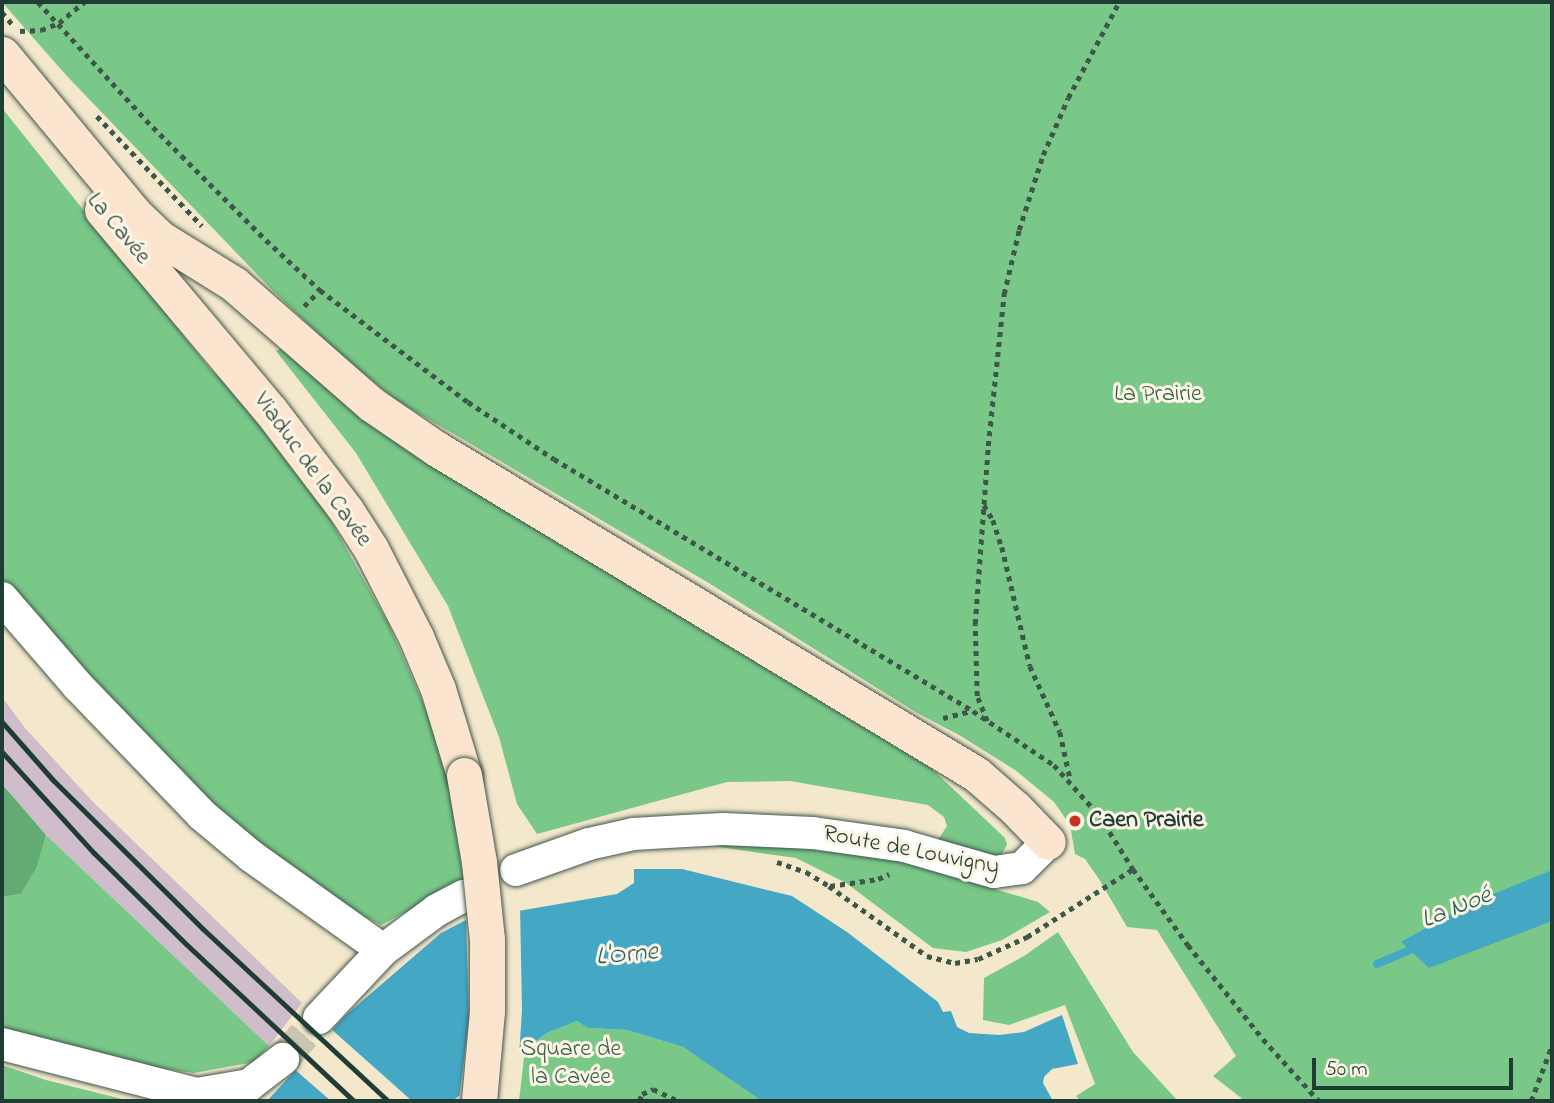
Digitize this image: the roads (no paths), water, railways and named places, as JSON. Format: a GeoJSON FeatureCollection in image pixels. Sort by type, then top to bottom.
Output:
{"type":"FeatureCollection","features":[{"type":"Feature","properties":{"kind":"main road"},"geometry":{"type":"LineString","coordinates":[[13,38],[134,213],[160,238],[234,284],[371,404],[437,449],[976,774],[1016,808],[1048,842]]}},
{"type":"Feature","properties":{"kind":"main road","name":"La Cavée"},"geometry":{"type":"LineString","coordinates":[[2,89],[236,368]]}},
{"type":"Feature","properties":{"kind":"main road","name":"Viaduc de la Cavée"},"geometry":{"type":"LineString","coordinates":[[236,368],[314,465],[372,549],[402,606],[438,689],[464,775],[480,862],[487,939],[487,1011],[479,1101]]}},
{"type":"Feature","properties":{"kind":"street"},"geometry":{"type":"LineString","coordinates":[[2,598],[77,685],[202,815],[251,856],[383,950]]}},
{"type":"Feature","properties":{"kind":"street","name":"Route de Louvigny"},"geometry":{"type":"LineString","coordinates":[[516,870],[589,844],[632,834],[723,829],[813,833],[904,846],[995,872],[1022,868],[1048,842]]}},
{"type":"Feature","properties":{"kind":"street"},"geometry":{"type":"LineString","coordinates":[[319,1018],[383,950],[426,917],[463,895]]}},
{"type":"Feature","properties":{"kind":"street"},"geometry":{"type":"LineString","coordinates":[[2,1044],[197,1094],[249,1085],[283,1059]]}},
{"type":"Feature","properties":{"kind":"water","name":"L'Orne"},"geometry":{"type":"Polygon","coordinates":[[[634,869],[682,869],[792,896],[847,932],[938,1002],[943,1012],[951,1011],[957,1027],[969,1033],[999,1035],[1024,1032],[1062,1015],[1078,1064],[1052,1069],[1044,1077],[1043,1083],[1053,1101],[762,1101],[683,1047],[627,1030],[588,1028],[577,1021],[547,1033],[452,1101],[267,1101],[346,1015],[441,933],[466,920],[617,894],[634,883],[634,869]]]}},
{"type":"Feature","properties":{"kind":"water"},"geometry":{"type":"Polygon","coordinates":[[[1552,870],[1552,921],[1429,968],[1401,942],[1469,904],[1552,870]]]}},
{"type":"Feature","properties":{"kind":"waterway","name":"La Noé"},"geometry":{"type":"LineString","coordinates":[[1377,964],[1419,946]]}},
{"type":"Feature","properties":{"kind":"tunnel"},"geometry":{"type":"LineString","coordinates":[[283,1059],[319,1018]]}},
{"type":"Feature","properties":{"kind":"railway"},"geometry":{"type":"LineString","coordinates":[[2,722],[53,780],[203,929],[388,1101]]}},
{"type":"Feature","properties":{"kind":"railway"},"geometry":{"type":"LineString","coordinates":[[2,752],[94,853],[186,944],[354,1101]]}},
{"type":"Feature","properties":{"kind":"place","name":"Caen Prairie"},"geometry":{"type":"Point","coordinates":[1075,821]}},
{"type":"Feature","properties":{"kind":"park label","name":"La Prairie"},"geometry":{"type":"Point","coordinates":[1158,395]}},
{"type":"Feature","properties":{"kind":"park label","name":"Square de la Cavée"},"geometry":{"type":"Point","coordinates":[571,1064]}}]}
